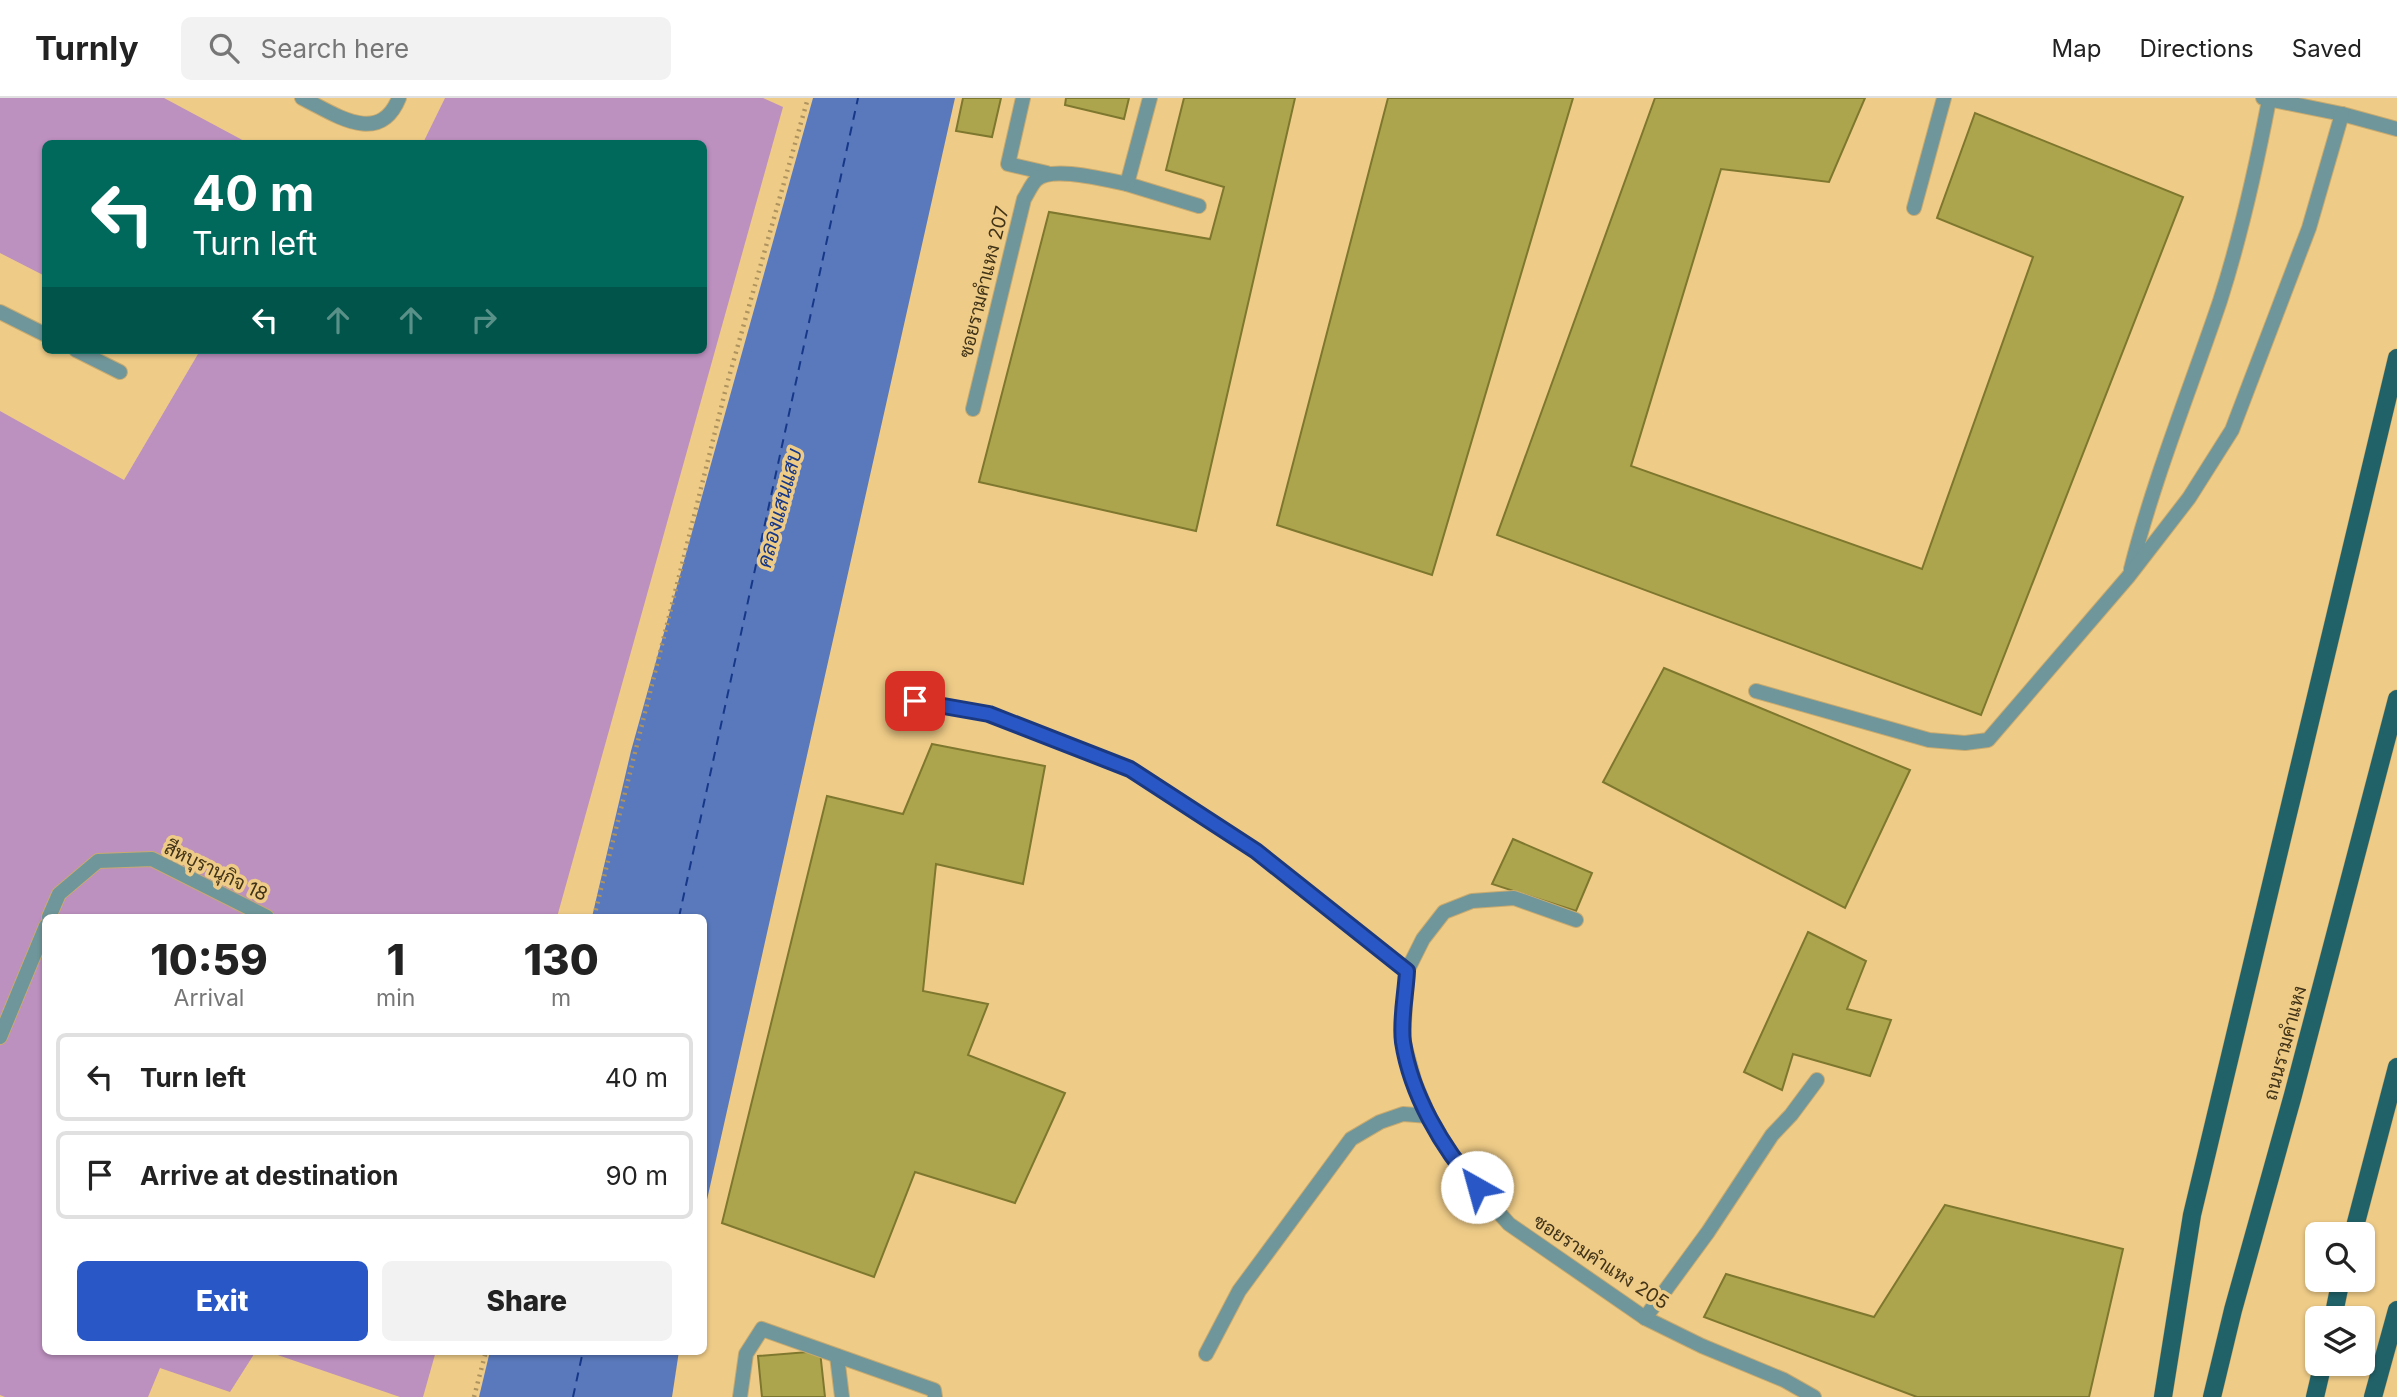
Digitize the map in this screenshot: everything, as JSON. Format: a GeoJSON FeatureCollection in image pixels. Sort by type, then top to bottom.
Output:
{"type":"FeatureCollection","features":[{"type":"Feature","properties":{"kind":"main road"},"geometry":{"type":"LineString","coordinates":[[2164,1397],[2192,1215],[2397,358]]}},
{"type":"Feature","properties":{"kind":"main road","name":"ถนนรามคำแหง"},"geometry":{"type":"LineString","coordinates":[[2212,1397],[2397,699]]}},
{"type":"Feature","properties":{"kind":"main road"},"geometry":{"type":"LineString","coordinates":[[2356,1222],[2397,1068]]}},
{"type":"Feature","properties":{"kind":"main road"},"geometry":{"type":"LineString","coordinates":[[2374,1396],[2393,1341],[2397,1310]]}},
{"type":"Feature","properties":{"kind":"main road"},"geometry":{"type":"LineString","coordinates":[[2315,1397],[2320,1376]]}},
{"type":"Feature","properties":{"kind":"street"},"geometry":{"type":"LineString","coordinates":[[302,98],[357,124],[381,122],[394,111],[399,98]]}},
{"type":"Feature","properties":{"kind":"street"},"geometry":{"type":"LineString","coordinates":[[1023,98],[1008,164],[1047,173],[1127,184],[1199,206]]}},
{"type":"Feature","properties":{"kind":"street"},"geometry":{"type":"LineString","coordinates":[[1127,184],[1150,98]]}},
{"type":"Feature","properties":{"kind":"street"},"geometry":{"type":"LineString","coordinates":[[1914,208],[1944,98]]}},
{"type":"Feature","properties":{"kind":"street"},"geometry":{"type":"LineString","coordinates":[[2128,577],[2143,521],[2221,298],[2253,182],[2266,99],[2342,114],[2397,129]]}},
{"type":"Feature","properties":{"kind":"street"},"geometry":{"type":"LineString","coordinates":[[1756,691],[1929,740],[1965,743],[1987,740],[2128,577],[2189,498],[2232,430],[2309,228],[2342,114]]}},
{"type":"Feature","properties":{"kind":"street","name":"ซอยรามคำแหง 207"},"geometry":{"type":"LineString","coordinates":[[973,410],[1024,199],[1035,180],[1047,173]]}},
{"type":"Feature","properties":{"kind":"street"},"geometry":{"type":"LineString","coordinates":[[0,312],[42,333]]}},
{"type":"Feature","properties":{"kind":"street"},"geometry":{"type":"LineString","coordinates":[[84,354],[120,372]]}},
{"type":"Feature","properties":{"kind":"street"},"geometry":{"type":"LineString","coordinates":[[915,701],[989,714],[1130,769],[1256,851],[1407,971]]}},
{"type":"Feature","properties":{"kind":"street","name":"สีหบุรานุกิจ 18"},"geometry":{"type":"LineString","coordinates":[[50,914],[59,894],[99,861],[152,859],[261,914]]}},
{"type":"Feature","properties":{"kind":"street","name":"ซอยรามคำแหง 205"},"geometry":{"type":"LineString","coordinates":[[1576,920],[1514,898],[1472,901],[1444,912],[1423,939],[1407,971],[1403,1041],[1415,1083],[1429,1116],[1460,1169],[1509,1224],[1645,1318],[1702,1346],[1784,1380],[1814,1397]]}},
{"type":"Feature","properties":{"kind":"street"},"geometry":{"type":"LineString","coordinates":[[0,1037],[42,936]]}},
{"type":"Feature","properties":{"kind":"street"},"geometry":{"type":"LineString","coordinates":[[1645,1318],[1708,1232],[1772,1135],[1817,1080]]}},
{"type":"Feature","properties":{"kind":"street"},"geometry":{"type":"LineString","coordinates":[[1206,1354],[1239,1291],[1352,1139],[1380,1122],[1403,1114],[1429,1116]]}},
{"type":"Feature","properties":{"kind":"street"},"geometry":{"type":"LineString","coordinates":[[740,1397],[746,1354],[762,1329],[934,1390],[935,1397]]}},
{"type":"Feature","properties":{"kind":"street"},"geometry":{"type":"LineString","coordinates":[[837,1356],[842,1397]]}},
{"type":"Feature","properties":{"kind":"path"},"geometry":{"type":"LineString","coordinates":[[595,914],[727,384],[808,98]]}},
{"type":"Feature","properties":{"kind":"path"},"geometry":{"type":"LineString","coordinates":[[474,1397],[485,1355]]}},
{"type":"Feature","properties":{"kind":"shaded area"},"geometry":{"type":"Polygon","coordinates":[[[0,98],[164,98],[242,140],[42,140],[42,274],[0,253],[0,98]]]}},
{"type":"Feature","properties":{"kind":"shaded area"},"geometry":{"type":"Polygon","coordinates":[[[445,98],[763,98],[783,107],[558,914],[42,914],[42,1355],[253,1355],[230,1392],[160,1368],[148,1397],[5,1397],[0,1395],[0,411],[124,480],[198,354],[707,354],[707,140],[424,140],[445,98]]]}},
{"type":"Feature","properties":{"kind":"shaded area"},"geometry":{"type":"Polygon","coordinates":[[[278,1355],[435,1355],[423,1397],[400,1397],[278,1355]]]}},
{"type":"Feature","properties":{"kind":"water","name":"คลองแสนแสบ"},"geometry":{"type":"Polygon","coordinates":[[[813,98],[955,98],[707,1200],[707,914],[593,914],[631,751],[813,98]]]}},
{"type":"Feature","properties":{"kind":"water"},"geometry":{"type":"Polygon","coordinates":[[[489,1355],[678,1355],[672,1397],[479,1397],[489,1355]]]}},
{"type":"Feature","properties":{"kind":"building"},"geometry":{"type":"Polygon","coordinates":[[[963,98],[1001,98],[992,137],[956,131],[963,98]]]}},
{"type":"Feature","properties":{"kind":"building"},"geometry":{"type":"Polygon","coordinates":[[[1066,98],[1129,98],[1124,119],[1065,105],[1066,98]]]}},
{"type":"Feature","properties":{"kind":"building"},"geometry":{"type":"Polygon","coordinates":[[[1184,98],[1295,98],[1196,531],[979,482],[1049,212],[1210,239],[1224,187],[1166,170],[1184,98]]]}},
{"type":"Feature","properties":{"kind":"building"},"geometry":{"type":"Polygon","coordinates":[[[1388,98],[1573,98],[1432,575],[1277,525],[1388,98]]]}},
{"type":"Feature","properties":{"kind":"building"},"geometry":{"type":"Polygon","coordinates":[[[1655,98],[1865,98],[1829,182],[1721,169],[1631,466],[1922,569],[2033,257],[1937,218],[1975,113],[2183,197],[1981,715],[1497,535],[1655,98]]]}},
{"type":"Feature","properties":{"kind":"building"},"geometry":{"type":"Polygon","coordinates":[[[1664,668],[1910,770],[1845,908],[1603,782],[1664,668]]]}},
{"type":"Feature","properties":{"kind":"building"},"geometry":{"type":"Polygon","coordinates":[[[932,744],[1045,766],[1023,884],[936,864],[923,991],[988,1004],[968,1055],[1065,1093],[1015,1203],[915,1172],[874,1277],[722,1223],[827,796],[903,814],[932,744]]]}},
{"type":"Feature","properties":{"kind":"building"},"geometry":{"type":"Polygon","coordinates":[[[1513,839],[1592,873],[1576,911],[1492,884],[1513,839]]]}},
{"type":"Feature","properties":{"kind":"building"},"geometry":{"type":"Polygon","coordinates":[[[1808,932],[1866,961],[1847,1009],[1891,1020],[1870,1076],[1793,1054],[1782,1090],[1744,1072],[1808,932]]]}},
{"type":"Feature","properties":{"kind":"building"},"geometry":{"type":"Polygon","coordinates":[[[1945,1205],[2123,1249],[2089,1397],[1917,1397],[1704,1317],[1726,1274],[1874,1317],[1945,1205]]]}},
{"type":"Feature","properties":{"kind":"building"},"geometry":{"type":"Polygon","coordinates":[[[820,1351],[825,1397],[762,1397],[758,1356],[820,1351]]]}},
{"type":"Feature","properties":{"kind":"ferry route"},"geometry":{"type":"LineString","coordinates":[[680,914],[858,98]]}},
{"type":"Feature","properties":{"kind":"ferry route"},"geometry":{"type":"LineString","coordinates":[[573,1397],[582,1355]]}},
{"type":"Feature","properties":{"kind":"route"},"geometry":{"type":"LineString","coordinates":[[915,701],[989,714],[1130,769],[1256,851],[1407,971],[1403,1041],[1415,1083],[1429,1116],[1460,1169],[1477,1187]]}}]}
